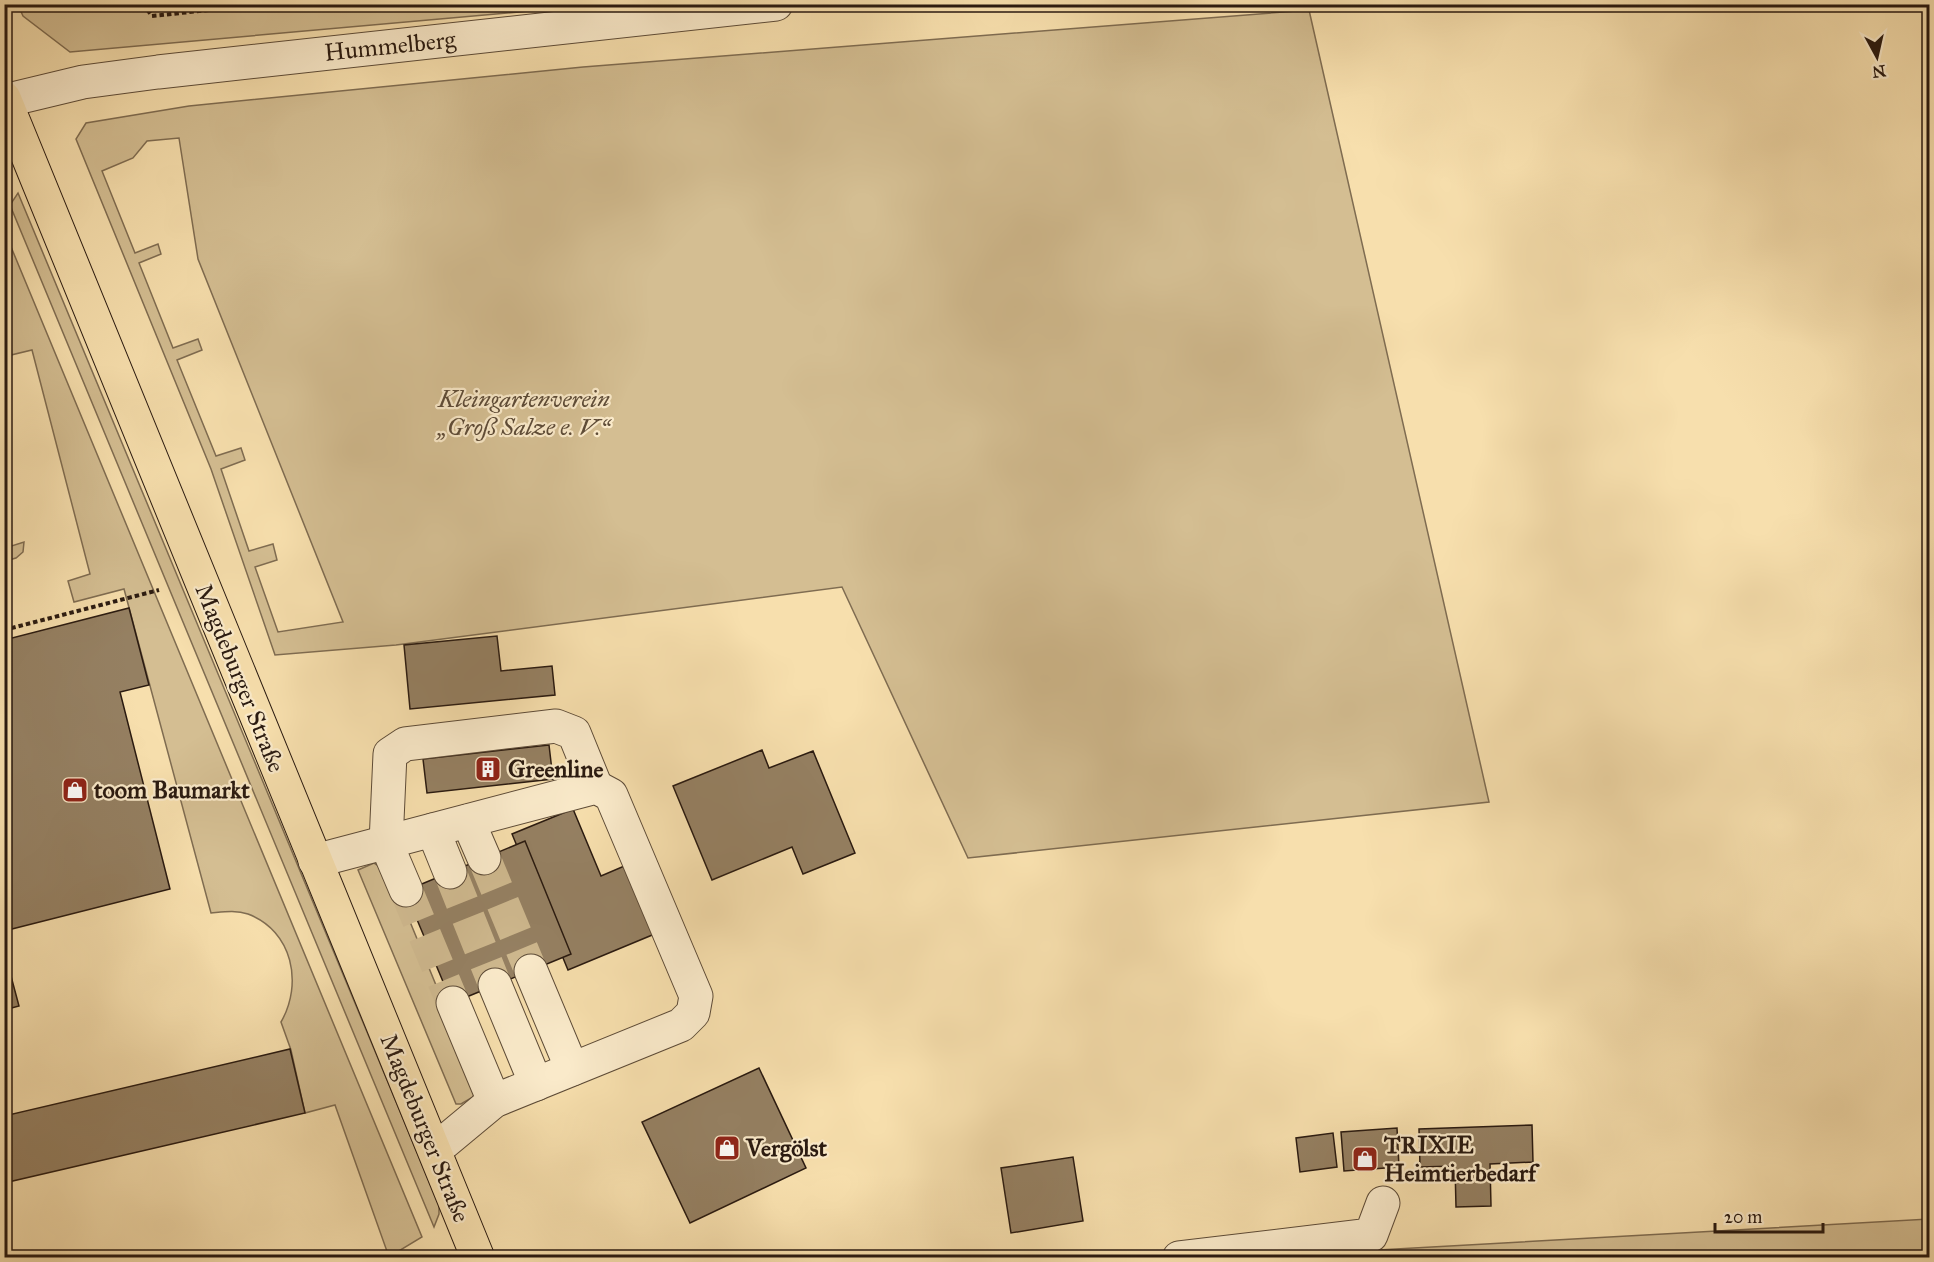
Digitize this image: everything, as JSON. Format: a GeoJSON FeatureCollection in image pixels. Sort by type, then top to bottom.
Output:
{"type":"FeatureCollection","features":[{"type":"Feature","properties":{"kind":"main road","name":"Magdeburger Straße"},"geometry":{"type":"LineString","coordinates":[[5,100],[478,1257]]}},
{"type":"Feature","properties":{"kind":"street","name":"Hummelberg"},"geometry":{"type":"LineString","coordinates":[[5,100],[83,82],[158,72],[776,4]]}},
{"type":"Feature","properties":{"kind":"street"},"geometry":{"type":"LineString","coordinates":[[406,890],[386,843],[390,754],[405,744],[556,726],[574,733],[596,787],[611,795],[696,996],[693,1013],[681,1025],[494,1101],[435,1150]]}},
{"type":"Feature","properties":{"kind":"street"},"geometry":{"type":"LineString","coordinates":[[315,861],[596,787]]}},
{"type":"Feature","properties":{"kind":"street"},"geometry":{"type":"LineString","coordinates":[[468,821],[484,858]]}},
{"type":"Feature","properties":{"kind":"street"},"geometry":{"type":"LineString","coordinates":[[433,830],[450,872]]}},
{"type":"Feature","properties":{"kind":"street"},"geometry":{"type":"LineString","coordinates":[[531,970],[572,1069]]}},
{"type":"Feature","properties":{"kind":"street"},"geometry":{"type":"LineString","coordinates":[[495,985],[536,1084]]}},
{"type":"Feature","properties":{"kind":"street"},"geometry":{"type":"LineString","coordinates":[[453,1003],[494,1101]]}},
{"type":"Feature","properties":{"kind":"street"},"geometry":{"type":"LineString","coordinates":[[1179,1257],[1371,1235],[1383,1203]]}},
{"type":"Feature","properties":{"kind":"path"},"geometry":{"type":"LineString","coordinates":[[142,4],[152,16],[266,4]]}},
{"type":"Feature","properties":{"kind":"path"},"geometry":{"type":"LineString","coordinates":[[4,630],[159,590]]}},
{"type":"Feature","properties":{"kind":"green space"},"geometry":{"type":"Polygon","coordinates":[[[18,5],[597,5],[70,52],[23,16],[18,5]]]}},
{"type":"Feature","properties":{"kind":"green space","name":"Kleingartenverein „Groß Salze e. V.“"},"geometry":{"type":"Polygon","coordinates":[[[1309,10],[1489,802],[968,858],[842,587],[396,645],[275,655],[211,469],[76,139],[86,123],[189,106],[583,67],[1309,10]],[[179,138],[147,141],[133,158],[102,171],[135,253],[158,244],[161,254],[139,263],[173,348],[198,339],[202,350],[177,360],[216,456],[241,448],[245,460],[221,469],[249,551],[273,544],[277,560],[255,567],[278,632],[343,622],[198,259],[179,138]]]}},
{"type":"Feature","properties":{"kind":"green space"},"geometry":{"type":"Polygon","coordinates":[[[18,193],[439,1205],[439,1214],[434,1227],[10,205],[18,193]]]}},
{"type":"Feature","properties":{"kind":"green space"},"geometry":{"type":"Polygon","coordinates":[[[4,230],[422,1237],[389,1257],[335,1105],[305,1113],[291,1050],[281,1022],[288,1007],[292,976],[290,960],[284,946],[263,922],[248,914],[211,913],[124,589],[74,602],[68,581],[90,574],[32,350],[11,355],[5,329],[4,230]]]}},
{"type":"Feature","properties":{"kind":"green space"},"geometry":{"type":"Polygon","coordinates":[[[24,542],[23,552],[16,558],[5,561],[5,548],[24,542]]]}},
{"type":"Feature","properties":{"kind":"green space"},"geometry":{"type":"Polygon","coordinates":[[[374,863],[390,873],[477,1085],[473,1097],[461,1104],[456,1104],[358,870],[374,863]]]}},
{"type":"Feature","properties":{"kind":"green space"},"geometry":{"type":"Polygon","coordinates":[[[1929,1219],[1929,1257],[1254,1257],[1929,1219]]]}},
{"type":"Feature","properties":{"kind":"building","name":"toom Baumarkt"},"geometry":{"type":"Polygon","coordinates":[[[129,608],[149,685],[120,692],[170,889],[4,931],[4,640],[129,608]]]}},
{"type":"Feature","properties":{"kind":"building"},"geometry":{"type":"Polygon","coordinates":[[[497,636],[501,671],[552,666],[555,695],[410,709],[404,645],[497,636]]]}},
{"type":"Feature","properties":{"kind":"building","name":"Greenline"},"geometry":{"type":"Polygon","coordinates":[[[549,745],[553,779],[427,793],[423,759],[549,745]]]}},
{"type":"Feature","properties":{"kind":"building"},"geometry":{"type":"Polygon","coordinates":[[[762,750],[769,768],[813,751],[855,853],[803,874],[792,847],[712,880],[673,786],[762,750]]]}},
{"type":"Feature","properties":{"kind":"building","name":"Greenline"},"geometry":{"type":"Polygon","coordinates":[[[573,809],[601,876],[629,864],[657,933],[568,970],[512,834],[573,809]]]}},
{"type":"Feature","properties":{"kind":"building"},"geometry":{"type":"Polygon","coordinates":[[[525,841],[571,954],[452,1003],[405,891],[525,841]]]}},
{"type":"Feature","properties":{"kind":"building"},"geometry":{"type":"Polygon","coordinates":[[[4,950],[19,1006],[4,1010],[4,950]]]}},
{"type":"Feature","properties":{"kind":"building"},"geometry":{"type":"Polygon","coordinates":[[[290,1049],[305,1113],[4,1183],[4,1116],[290,1049]]]}},
{"type":"Feature","properties":{"kind":"building"},"geometry":{"type":"Polygon","coordinates":[[[759,1068],[806,1168],[690,1223],[642,1122],[759,1068]]]}},
{"type":"Feature","properties":{"kind":"building"},"geometry":{"type":"Polygon","coordinates":[[[1532,1125],[1533,1162],[1490,1164],[1491,1206],[1456,1207],[1455,1166],[1420,1167],[1419,1129],[1532,1125]]]}},
{"type":"Feature","properties":{"kind":"building"},"geometry":{"type":"Polygon","coordinates":[[[1397,1128],[1399,1167],[1344,1171],[1341,1132],[1397,1128]]]}},
{"type":"Feature","properties":{"kind":"building"},"geometry":{"type":"Polygon","coordinates":[[[1333,1133],[1337,1167],[1300,1172],[1296,1138],[1333,1133]]]}},
{"type":"Feature","properties":{"kind":"building"},"geometry":{"type":"Polygon","coordinates":[[[1073,1157],[1083,1221],[1011,1233],[1001,1168],[1073,1157]]]}},
{"type":"Feature","properties":{"kind":"tunnel"},"geometry":{"type":"LineString","coordinates":[[484,858],[531,971]]}},
{"type":"Feature","properties":{"kind":"tunnel"},"geometry":{"type":"LineString","coordinates":[[450,872],[495,985]]}},
{"type":"Feature","properties":{"kind":"tunnel"},"geometry":{"type":"LineString","coordinates":[[406,890],[453,1003]]}},
{"type":"Feature","properties":{"kind":"place","name":"Greenline"},"geometry":{"type":"Point","coordinates":[488,769]}},
{"type":"Feature","properties":{"kind":"place","name":"toom Baumarkt"},"geometry":{"type":"Point","coordinates":[75,790]}},
{"type":"Feature","properties":{"kind":"place","name":"Vergölst"},"geometry":{"type":"Point","coordinates":[727,1148]}},
{"type":"Feature","properties":{"kind":"place","name":"TRIXIE Heimtierbedarf"},"geometry":{"type":"Point","coordinates":[1365,1159]}}]}
